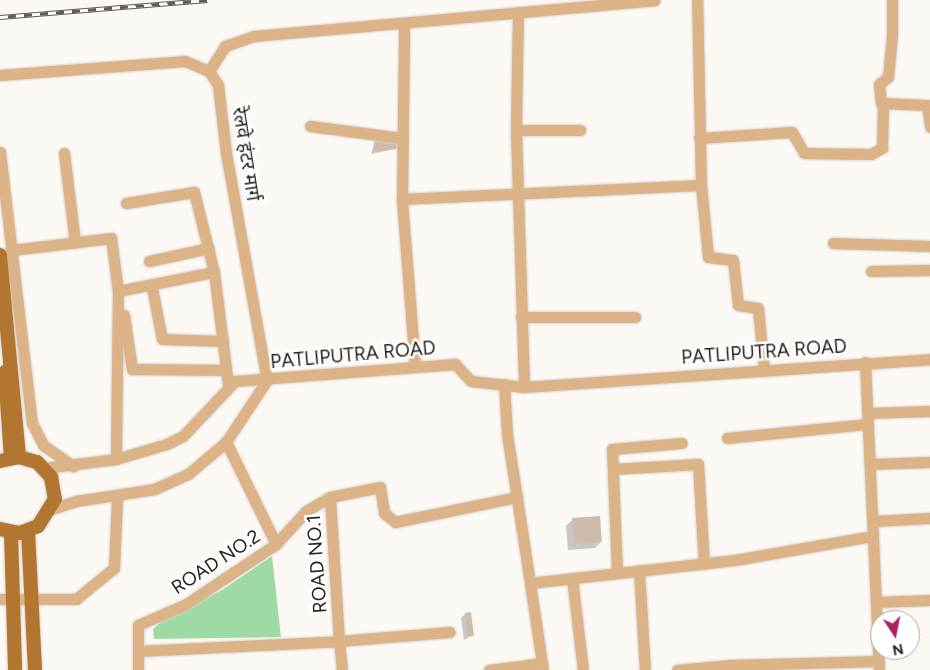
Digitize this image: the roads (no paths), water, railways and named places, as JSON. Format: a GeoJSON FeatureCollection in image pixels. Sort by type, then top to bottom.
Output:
{"type":"FeatureCollection","features":[{"type":"Feature","properties":{"kind":"main road"},"geometry":{"type":"LineString","coordinates":[[6,253],[14,424],[10,458],[44,468],[54,488],[52,510],[28,531],[6,531],[16,599],[15,670]]}},
{"type":"Feature","properties":{"kind":"main road"},"geometry":{"type":"LineString","coordinates":[[0,316],[14,424]]}},
{"type":"Feature","properties":{"kind":"main road"},"geometry":{"type":"LineString","coordinates":[[28,531],[33,599],[35,670]]}},
{"type":"Feature","properties":{"kind":"street"},"geometry":{"type":"LineString","coordinates":[[0,75],[185,61],[210,71],[225,46],[236,40],[654,0]]}},
{"type":"Feature","properties":{"kind":"street"},"geometry":{"type":"LineString","coordinates":[[697,0],[701,185],[708,257],[733,260],[738,306],[758,308],[764,370]]}},
{"type":"Feature","properties":{"kind":"street"},"geometry":{"type":"LineString","coordinates":[[700,138],[792,132],[804,153],[871,154],[882,148],[883,105],[879,86],[888,77],[892,0]]}},
{"type":"Feature","properties":{"kind":"street"},"geometry":{"type":"LineString","coordinates":[[518,12],[516,130],[520,194],[521,316],[524,387]]}},
{"type":"Feature","properties":{"kind":"street"},"geometry":{"type":"LineString","coordinates":[[404,23],[401,138],[402,199],[415,366]]}},
{"type":"Feature","properties":{"kind":"street","name":"रेलवे हंटर मार्ग"},"geometry":{"type":"LineString","coordinates":[[210,71],[218,84],[226,152],[267,380]]}},
{"type":"Feature","properties":{"kind":"street"},"geometry":{"type":"LineString","coordinates":[[883,105],[927,105],[930,127]]}},
{"type":"Feature","properties":{"kind":"street"},"geometry":{"type":"LineString","coordinates":[[310,126],[401,138]]}},
{"type":"Feature","properties":{"kind":"street"},"geometry":{"type":"LineString","coordinates":[[516,130],[580,130]]}},
{"type":"Feature","properties":{"kind":"street"},"geometry":{"type":"LineString","coordinates":[[0,152],[6,253],[35,436],[73,466]]}},
{"type":"Feature","properties":{"kind":"street"},"geometry":{"type":"LineString","coordinates":[[64,153],[75,242]]}},
{"type":"Feature","properties":{"kind":"street"},"geometry":{"type":"LineString","coordinates":[[402,199],[701,185]]}},
{"type":"Feature","properties":{"kind":"street"},"geometry":{"type":"LineString","coordinates":[[44,468],[73,466],[116,459],[183,436],[228,385],[214,272],[194,192],[126,203]]}},
{"type":"Feature","properties":{"kind":"street"},"geometry":{"type":"LineString","coordinates":[[6,253],[111,238],[118,291],[116,459]]}},
{"type":"Feature","properties":{"kind":"street"},"geometry":{"type":"LineString","coordinates":[[833,243],[930,246]]}},
{"type":"Feature","properties":{"kind":"street"},"geometry":{"type":"LineString","coordinates":[[149,261],[209,248]]}},
{"type":"Feature","properties":{"kind":"street"},"geometry":{"type":"LineString","coordinates":[[871,271],[930,270]]}},
{"type":"Feature","properties":{"kind":"street"},"geometry":{"type":"LineString","coordinates":[[118,291],[152,288],[214,272]]}},
{"type":"Feature","properties":{"kind":"street"},"geometry":{"type":"LineString","coordinates":[[152,288],[162,339],[223,341]]}},
{"type":"Feature","properties":{"kind":"street"},"geometry":{"type":"LineString","coordinates":[[123,308],[132,369],[226,370]]}},
{"type":"Feature","properties":{"kind":"street"},"geometry":{"type":"LineString","coordinates":[[521,316],[635,317]]}},
{"type":"Feature","properties":{"kind":"street"},"geometry":{"type":"LineString","coordinates":[[905,360],[930,350]]}},
{"type":"Feature","properties":{"kind":"street","name":"PATLIPUTRA ROAD"},"geometry":{"type":"LineString","coordinates":[[228,385],[415,366],[455,364],[471,381],[524,387],[930,359]]}},
{"type":"Feature","properties":{"kind":"street"},"geometry":{"type":"LineString","coordinates":[[677,670],[879,666],[865,362]]}},
{"type":"Feature","properties":{"kind":"street"},"geometry":{"type":"LineString","coordinates":[[52,510],[76,501],[117,498],[155,489],[188,474],[226,442],[267,380]]}},
{"type":"Feature","properties":{"kind":"street"},"geometry":{"type":"LineString","coordinates":[[489,670],[542,667],[517,497],[504,384]]}},
{"type":"Feature","properties":{"kind":"street"},"geometry":{"type":"LineString","coordinates":[[727,438],[930,411]]}},
{"type":"Feature","properties":{"kind":"street","name":"ROAD NO.2"},"geometry":{"type":"LineString","coordinates":[[138,670],[138,625],[186,604],[276,544],[226,442]]}},
{"type":"Feature","properties":{"kind":"street"},"geometry":{"type":"LineString","coordinates":[[617,573],[612,448],[682,443]]}},
{"type":"Feature","properties":{"kind":"street"},"geometry":{"type":"LineString","coordinates":[[44,468],[54,451]]}},
{"type":"Feature","properties":{"kind":"street"},"geometry":{"type":"LineString","coordinates":[[870,464],[930,462]]}},
{"type":"Feature","properties":{"kind":"street"},"geometry":{"type":"LineString","coordinates":[[613,469],[698,464],[704,564]]}},
{"type":"Feature","properties":{"kind":"street"},"geometry":{"type":"LineString","coordinates":[[330,498],[380,488],[384,513],[395,522],[517,497]]}},
{"type":"Feature","properties":{"kind":"street"},"geometry":{"type":"LineString","coordinates":[[0,599],[76,600],[114,568],[117,498]]}},
{"type":"Feature","properties":{"kind":"street","name":"ROAD NO.1"},"geometry":{"type":"LineString","coordinates":[[276,544],[306,511],[330,498],[342,670]]}},
{"type":"Feature","properties":{"kind":"street"},"geometry":{"type":"LineString","coordinates":[[873,521],[930,518]]}},
{"type":"Feature","properties":{"kind":"street"},"geometry":{"type":"LineString","coordinates":[[530,583],[704,564],[874,536]]}},
{"type":"Feature","properties":{"kind":"street"},"geometry":{"type":"LineString","coordinates":[[639,570],[645,670]]}},
{"type":"Feature","properties":{"kind":"street"},"geometry":{"type":"LineString","coordinates":[[572,578],[583,670]]}},
{"type":"Feature","properties":{"kind":"street"},"geometry":{"type":"LineString","coordinates":[[876,602],[930,600]]}},
{"type":"Feature","properties":{"kind":"street"},"geometry":{"type":"LineString","coordinates":[[138,651],[339,641],[450,632]]}},
{"type":"Feature","properties":{"kind":"railway"},"geometry":{"type":"LineString","coordinates":[[0,17],[207,0]]}}]}
